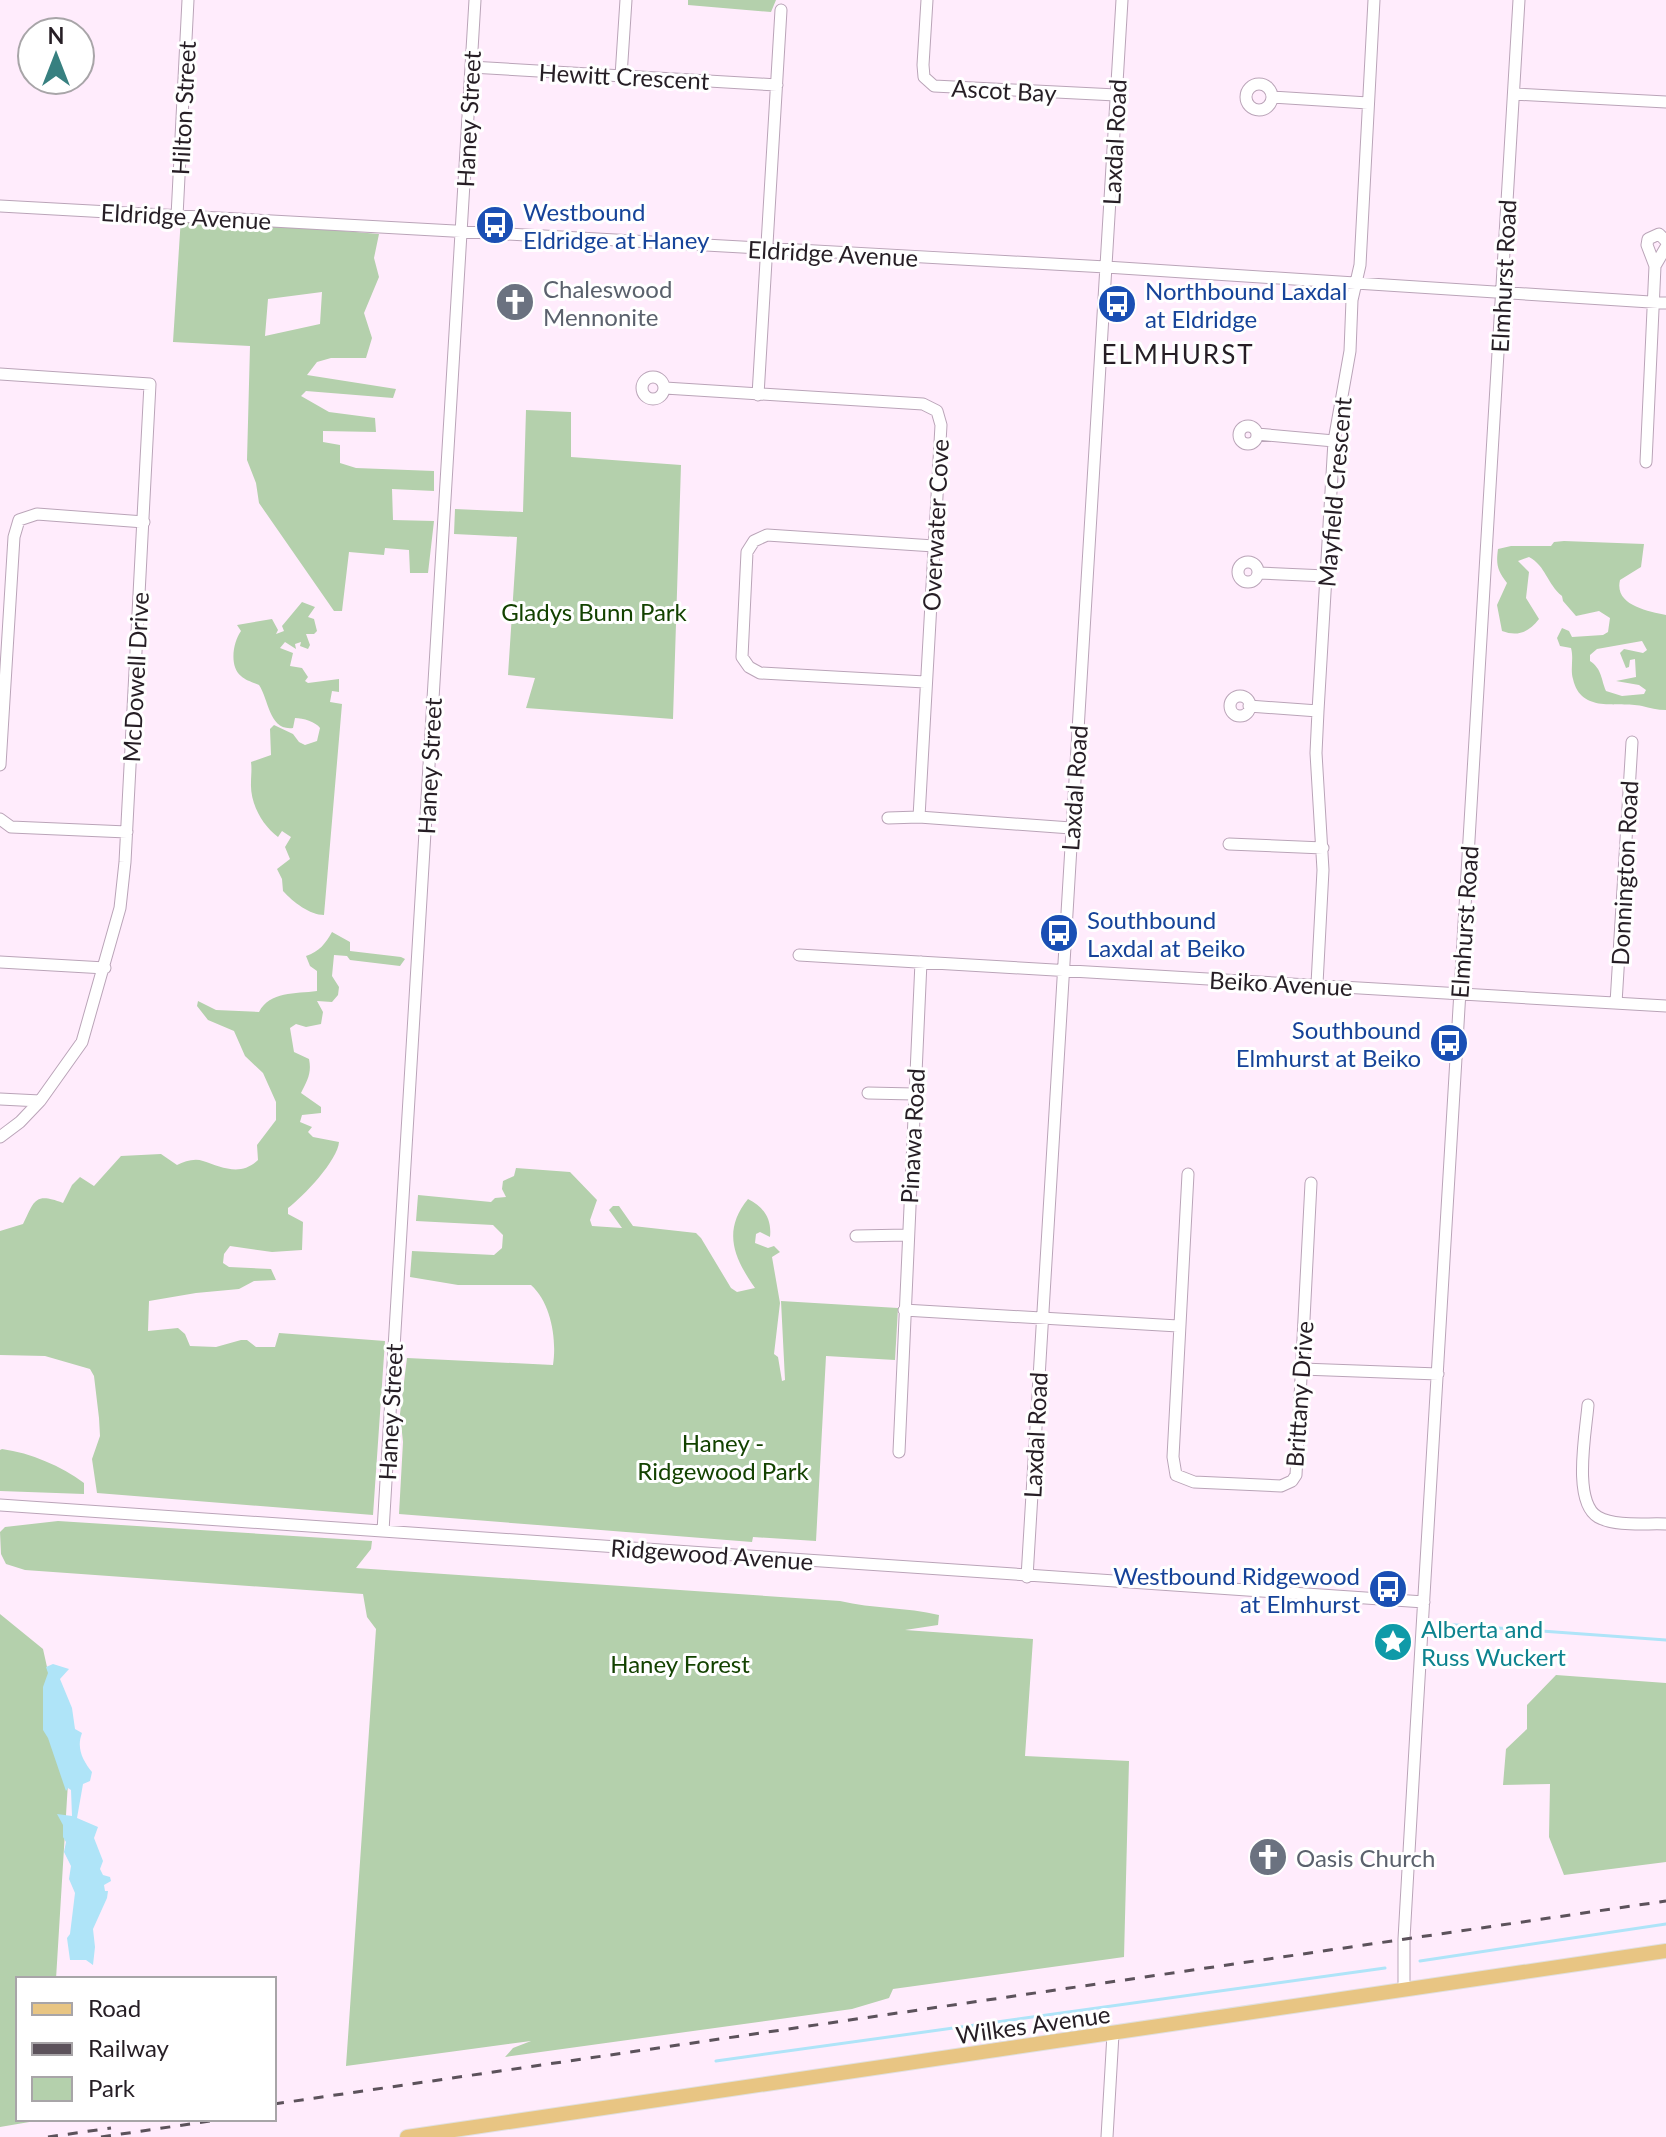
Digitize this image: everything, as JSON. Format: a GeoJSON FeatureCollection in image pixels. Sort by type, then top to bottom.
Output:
{"type":"FeatureCollection","features":[{"type":"Feature","properties":{"kind":"main road","name":"Wilkes Avenue"},"geometry":{"type":"LineString","coordinates":[[407,2137],[1666,1951]]}},
{"type":"Feature","properties":{"kind":"street","name":"Hilton Street"},"geometry":{"type":"LineString","coordinates":[[177,216],[188,0]]}},
{"type":"Feature","properties":{"kind":"street","name":"Haney Street"},"geometry":{"type":"LineString","coordinates":[[383,1531],[475,0]]}},
{"type":"Feature","properties":{"kind":"street"},"geometry":{"type":"LineString","coordinates":[[621,76],[626,0]]}},
{"type":"Feature","properties":{"kind":"street","name":"Ascot Bay"},"geometry":{"type":"LineString","coordinates":[[927,0],[923,65],[924,77],[934,86],[1116,95]]}},
{"type":"Feature","properties":{"kind":"street","name":"Laxdal Road"},"geometry":{"type":"LineString","coordinates":[[1027,1577],[1122,0]]}},
{"type":"Feature","properties":{"kind":"street","name":"Mayfield Crescent"},"geometry":{"type":"LineString","coordinates":[[1317,984],[1323,848],[1316,753],[1318,711],[1334,441],[1350,351],[1352,300],[1360,265],[1374,0]]}},
{"type":"Feature","properties":{"kind":"street","name":"Elmhurst Road"},"geometry":{"type":"LineString","coordinates":[[1404,1989],[1404,1939],[1519,0]]}},
{"type":"Feature","properties":{"kind":"street"},"geometry":{"type":"LineString","coordinates":[[758,395],[781,10]]}},
{"type":"Feature","properties":{"kind":"street","name":"Hewitt Crescent"},"geometry":{"type":"LineString","coordinates":[[471,67],[777,85]]}},
{"type":"Feature","properties":{"kind":"street"},"geometry":{"type":"LineString","coordinates":[[1514,94],[1666,102]]}},
{"type":"Feature","properties":{"kind":"street"},"geometry":{"type":"LineString","coordinates":[[1272,97],[1368,103]]}},
{"type":"Feature","properties":{"kind":"street","name":"Eldridge Avenue"},"geometry":{"type":"LineString","coordinates":[[0,206],[1106,267],[1661,303]]}},
{"type":"Feature","properties":{"kind":"street"},"geometry":{"type":"LineString","coordinates":[[1646,462],[1661,303],[1655,266],[1647,245],[1648,239],[1659,234],[1666,241]]}},
{"type":"Feature","properties":{"kind":"street"},"geometry":{"type":"LineString","coordinates":[[1655,266],[1666,247]]}},
{"type":"Feature","properties":{"kind":"street","name":"McDowell Drive"},"geometry":{"type":"LineString","coordinates":[[0,374],[150,384],[124,888],[105,968],[82,1042],[40,1101],[0,1137]]}},
{"type":"Feature","properties":{"kind":"street","name":"Overwater Cove"},"geometry":{"type":"LineString","coordinates":[[665,388],[923,404],[937,411],[941,425],[919,817]]}},
{"type":"Feature","properties":{"kind":"street"},"geometry":{"type":"LineString","coordinates":[[1257,434],[1334,441]]}},
{"type":"Feature","properties":{"kind":"street"},"geometry":{"type":"LineString","coordinates":[[0,765],[14,537],[19,520],[37,514],[144,522]]}},
{"type":"Feature","properties":{"kind":"street"},"geometry":{"type":"LineString","coordinates":[[925,682],[760,673],[749,667],[742,657],[747,552],[754,541],[767,535],[934,546]]}},
{"type":"Feature","properties":{"kind":"street"},"geometry":{"type":"LineString","coordinates":[[1258,573],[1326,576]]}},
{"type":"Feature","properties":{"kind":"street"},"geometry":{"type":"LineString","coordinates":[[1249,706],[1318,711]]}},
{"type":"Feature","properties":{"kind":"street","name":"Donnington Road"},"geometry":{"type":"LineString","coordinates":[[1616,1003],[1632,742]]}},
{"type":"Feature","properties":{"kind":"street"},"geometry":{"type":"LineString","coordinates":[[888,818],[919,817],[1071,828]]}},
{"type":"Feature","properties":{"kind":"street"},"geometry":{"type":"LineString","coordinates":[[0,819],[11,827],[127,832]]}},
{"type":"Feature","properties":{"kind":"street"},"geometry":{"type":"LineString","coordinates":[[1229,844],[1323,848]]}},
{"type":"Feature","properties":{"kind":"street","name":"Beiko Avenue"},"geometry":{"type":"LineString","coordinates":[[799,955],[1666,1006]]}},
{"type":"Feature","properties":{"kind":"street"},"geometry":{"type":"LineString","coordinates":[[0,962],[105,968]]}},
{"type":"Feature","properties":{"kind":"street","name":"Pinawa Road"},"geometry":{"type":"LineString","coordinates":[[899,1452],[921,962]]}},
{"type":"Feature","properties":{"kind":"street"},"geometry":{"type":"LineString","coordinates":[[868,1093],[914,1094]]}},
{"type":"Feature","properties":{"kind":"street"},"geometry":{"type":"LineString","coordinates":[[0,1099],[40,1101]]}},
{"type":"Feature","properties":{"kind":"street","name":"Brittany Drive"},"geometry":{"type":"LineString","coordinates":[[1188,1174],[1178,1326],[1173,1457],[1176,1475],[1182,1479],[1267,1486],[1281,1486],[1292,1481],[1298,1463],[1311,1183]]}},
{"type":"Feature","properties":{"kind":"street"},"geometry":{"type":"LineString","coordinates":[[856,1236],[907,1235]]}},
{"type":"Feature","properties":{"kind":"street"},"geometry":{"type":"LineString","coordinates":[[904,1310],[1178,1326]]}},
{"type":"Feature","properties":{"kind":"street"},"geometry":{"type":"LineString","coordinates":[[1302,1369],[1438,1374]]}},
{"type":"Feature","properties":{"kind":"street"},"geometry":{"type":"LineString","coordinates":[[1588,1405],[1583,1485],[1585,1502],[1597,1516],[1615,1521],[1666,1524]]}},
{"type":"Feature","properties":{"kind":"street","name":"Ridgewood Avenue"},"geometry":{"type":"LineString","coordinates":[[0,1505],[1424,1602]]}},
{"type":"Feature","properties":{"kind":"street"},"geometry":{"type":"LineString","coordinates":[[1107,2137],[1113,2034]]}},
{"type":"Feature","properties":{"kind":"green space"},"geometry":{"type":"Polygon","coordinates":[[[688,0],[776,0],[771,12],[688,5],[688,0]]]}},
{"type":"Feature","properties":{"kind":"green space"},"geometry":{"type":"Polygon","coordinates":[[[181,217],[379,234],[374,258],[379,277],[364,313],[372,338],[366,358],[331,358],[317,362],[307,375],[396,389],[393,398],[306,391],[301,396],[329,412],[375,418],[376,432],[323,431],[323,442],[340,445],[340,463],[356,468],[434,471],[434,491],[392,489],[393,520],[434,521],[428,573],[410,573],[409,550],[385,548],[384,555],[349,552],[342,611],[334,611],[259,503],[256,483],[247,460],[250,346],[173,342],[181,217]],[[322,292],[268,299],[265,336],[320,324],[322,292]]]}},
{"type":"Feature","properties":{"kind":"green space","name":"Gladys Bunn Park"},"geometry":{"type":"Polygon","coordinates":[[[526,410],[571,412],[571,457],[681,465],[673,719],[526,708],[535,678],[508,675],[517,537],[454,534],[455,509],[523,512],[526,410]]]}},
{"type":"Feature","properties":{"kind":"green space"},"geometry":{"type":"Polygon","coordinates":[[[1554,542],[1644,544],[1641,567],[1620,580],[1619,589],[1634,605],[1666,615],[1666,710],[1592,702],[1577,690],[1573,679],[1571,648],[1560,646],[1557,638],[1562,628],[1569,631],[1572,637],[1603,635],[1608,632],[1610,618],[1599,611],[1576,616],[1539,565],[1529,557],[1518,561],[1529,572],[1526,598],[1539,619],[1523,632],[1502,631],[1497,605],[1507,583],[1498,567],[1498,549],[1551,546],[1554,542]],[[1642,641],[1597,649],[1590,655],[1590,661],[1599,671],[1606,691],[1622,696],[1644,694],[1646,690],[1639,685],[1616,681],[1636,677],[1635,659],[1630,660],[1626,668],[1620,653],[1624,649],[1643,653],[1647,650],[1642,641]]]}},
{"type":"Feature","properties":{"kind":"green space"},"geometry":{"type":"Polygon","coordinates":[[[302,602],[315,607],[308,617],[314,619],[317,631],[306,634],[310,645],[308,649],[300,646],[301,642],[295,644],[296,649],[285,642],[280,648],[293,653],[290,666],[302,668],[308,683],[339,679],[339,692],[332,691],[330,702],[342,704],[324,915],[302,907],[283,891],[277,869],[290,859],[285,847],[291,837],[282,831],[278,837],[267,826],[258,813],[251,791],[251,762],[271,755],[270,729],[274,725],[293,734],[305,745],[317,741],[320,728],[298,718],[295,718],[293,728],[279,725],[259,685],[237,672],[234,660],[234,647],[241,631],[237,625],[272,619],[278,630],[276,634],[284,631],[282,626],[302,602]]]}},
{"type":"Feature","properties":{"kind":"green space"},"geometry":{"type":"Polygon","coordinates":[[[332,932],[350,942],[350,951],[405,959],[400,966],[334,955],[332,976],[339,987],[338,995],[332,1002],[317,1001],[323,1012],[321,1024],[306,1027],[296,1024],[290,1028],[294,1052],[309,1059],[310,1064],[301,1093],[321,1107],[321,1113],[302,1115],[300,1122],[312,1127],[308,1132],[313,1137],[339,1142],[326,1168],[288,1208],[288,1214],[303,1222],[302,1250],[272,1252],[230,1246],[224,1254],[223,1263],[229,1267],[271,1269],[276,1280],[254,1281],[239,1289],[149,1301],[148,1331],[178,1328],[185,1334],[190,1346],[216,1347],[247,1340],[256,1347],[275,1347],[279,1333],[385,1341],[373,1515],[97,1493],[92,1459],[100,1436],[99,1418],[94,1376],[90,1369],[45,1356],[0,1355],[0,1231],[23,1224],[33,1205],[40,1199],[63,1203],[80,1177],[94,1186],[121,1156],[161,1154],[177,1165],[197,1160],[238,1169],[258,1160],[257,1145],[276,1120],[276,1102],[263,1073],[245,1056],[234,1031],[208,1020],[197,1006],[198,1001],[216,1010],[259,1012],[276,997],[317,991],[317,971],[310,966],[306,956],[322,947],[332,932]]]}},
{"type":"Feature","properties":{"kind":"green space","name":"Haney - Ridgewood Park"},"geometry":{"type":"Polygon","coordinates":[[[516,1168],[570,1172],[597,1200],[590,1220],[592,1226],[622,1228],[609,1210],[619,1206],[633,1226],[696,1233],[731,1288],[737,1292],[755,1288],[737,1255],[733,1233],[735,1222],[748,1199],[758,1206],[768,1219],[770,1237],[760,1232],[756,1234],[755,1243],[768,1248],[774,1246],[780,1252],[772,1257],[780,1303],[774,1354],[778,1357],[782,1381],[785,1380],[781,1301],[898,1308],[895,1360],[826,1356],[816,1541],[753,1537],[752,1542],[399,1514],[403,1442],[400,1414],[407,1358],[553,1365],[554,1344],[548,1311],[531,1285],[458,1285],[410,1277],[412,1251],[494,1255],[502,1248],[503,1235],[493,1225],[416,1221],[418,1195],[491,1202],[495,1198],[506,1197],[502,1189],[503,1181],[514,1176],[516,1168]]]}},
{"type":"Feature","properties":{"kind":"green space"},"geometry":{"type":"Polygon","coordinates":[[[2,1449],[35,1457],[66,1471],[84,1483],[84,1494],[0,1491],[2,1449]]]}},
{"type":"Feature","properties":{"kind":"green space","name":"Haney Forest"},"geometry":{"type":"Polygon","coordinates":[[[58,1521],[372,1541],[371,1549],[356,1568],[840,1601],[939,1615],[938,1625],[905,1630],[1033,1639],[1025,1756],[1129,1761],[1124,1957],[893,1989],[889,1998],[852,2009],[505,2057],[513,2048],[531,2041],[346,2066],[376,1629],[367,1617],[363,1594],[25,1570],[6,1564],[1,1554],[0,1532],[5,1527],[58,1521]]]}},
{"type":"Feature","properties":{"kind":"green space"},"geometry":{"type":"Polygon","coordinates":[[[0,1614],[43,1649],[69,1766],[56,1977],[16,1977],[16,2121],[35,2121],[0,2127],[0,1614]]]}},
{"type":"Feature","properties":{"kind":"green space"},"geometry":{"type":"Polygon","coordinates":[[[1556,1675],[1666,1683],[1666,1862],[1564,1875],[1549,1837],[1550,1784],[1503,1785],[1506,1749],[1527,1729],[1527,1705],[1556,1675]]]}},
{"type":"Feature","properties":{"kind":"water"},"geometry":{"type":"Polygon","coordinates":[[[53,1664],[69,1669],[60,1679],[72,1708],[75,1729],[82,1733],[81,1754],[92,1772],[90,1781],[83,1784],[77,1818],[98,1827],[94,1838],[103,1861],[100,1869],[111,1881],[104,1885],[105,1891],[108,1891],[107,1898],[93,1929],[93,1965],[86,1960],[70,1960],[67,1938],[75,1893],[69,1879],[71,1866],[64,1852],[63,1825],[57,1814],[72,1816],[71,1790],[68,1788],[66,1791],[43,1730],[46,1667],[53,1664]]]}},
{"type":"Feature","properties":{"kind":"waterway"},"geometry":{"type":"LineString","coordinates":[[1442,1624],[1666,1640]]}},
{"type":"Feature","properties":{"kind":"waterway"},"geometry":{"type":"LineString","coordinates":[[1420,1961],[1666,1924]]}},
{"type":"Feature","properties":{"kind":"waterway"},"geometry":{"type":"LineString","coordinates":[[716,2061],[1385,1968]]}},
{"type":"Feature","properties":{"kind":"railway"},"geometry":{"type":"LineString","coordinates":[[276,2104],[1666,1901]]}},
{"type":"Feature","properties":{"kind":"railway"},"geometry":{"type":"LineString","coordinates":[[101,2137],[210,2121]]}},
{"type":"Feature","properties":{"kind":"railway"},"geometry":{"type":"LineString","coordinates":[[48,2137],[111,2128]]}},
{"type":"Feature","properties":{"kind":"place","name":"Westbound Eldridge at Haney"},"geometry":{"type":"Point","coordinates":[495,225]}},
{"type":"Feature","properties":{"kind":"place","name":"Chaleswood Mennonite"},"geometry":{"type":"Point","coordinates":[515,302]}},
{"type":"Feature","properties":{"kind":"place","name":"Northbound Laxdal at Eldridge"},"geometry":{"type":"Point","coordinates":[1117,304]}},
{"type":"Feature","properties":{"kind":"place","name":"Southbound Laxdal at Beiko"},"geometry":{"type":"Point","coordinates":[1059,933]}},
{"type":"Feature","properties":{"kind":"place","name":"Southbound Elmhurst at Beiko"},"geometry":{"type":"Point","coordinates":[1449,1043]}},
{"type":"Feature","properties":{"kind":"place","name":"Westbound Ridgewood at Elmhurst"},"geometry":{"type":"Point","coordinates":[1388,1589]}},
{"type":"Feature","properties":{"kind":"place","name":"Alberta and Russ Wuckert"},"geometry":{"type":"Point","coordinates":[1393,1642]}},
{"type":"Feature","properties":{"kind":"place","name":"Oasis Church"},"geometry":{"type":"Point","coordinates":[1268,1857]}},
{"type":"Feature","properties":{"kind":"district","name":"ELMHURST"},"geometry":{"type":"Point","coordinates":[1178,354]}}]}
